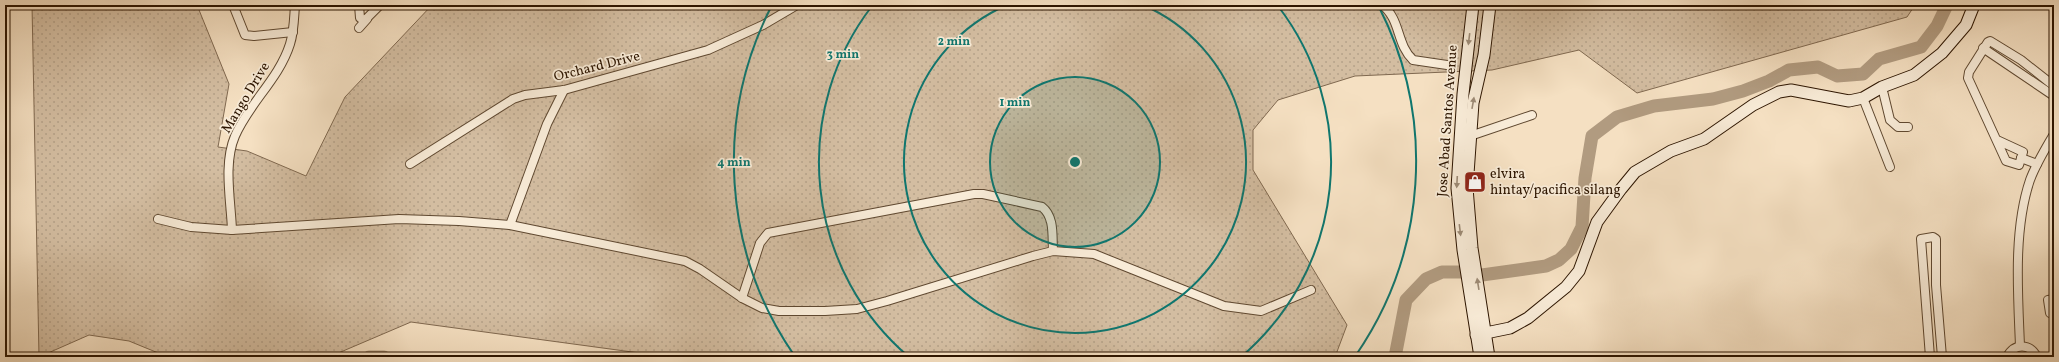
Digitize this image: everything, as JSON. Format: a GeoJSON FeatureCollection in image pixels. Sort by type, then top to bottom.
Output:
{"type":"FeatureCollection","features":[{"type":"Feature","properties":{"kind":"street"},"geometry":{"type":"LineString","coordinates":[[234,5],[245,35],[254,36],[293,32]]}},
{"type":"Feature","properties":{"kind":"street","name":"Mango Drive"},"geometry":{"type":"LineString","coordinates":[[232,230],[229,162],[235,136],[276,74],[284,59],[293,32],[295,5]]}},
{"type":"Feature","properties":{"kind":"street"},"geometry":{"type":"LineString","coordinates":[[359,5],[360,18],[367,19]]}},
{"type":"Feature","properties":{"kind":"street"},"geometry":{"type":"LineString","coordinates":[[359,28],[380,5]]}},
{"type":"Feature","properties":{"kind":"street","name":"Orchard Drive"},"geometry":{"type":"LineString","coordinates":[[410,164],[513,99],[525,95],[564,90],[708,50],[763,25],[797,5]]}},
{"type":"Feature","properties":{"kind":"street"},"geometry":{"type":"LineString","coordinates":[[1382,5],[1392,12],[1404,49],[1412,60],[1447,65]]}},
{"type":"Feature","properties":{"kind":"street","name":"Jose Abad Santos Avenue"},"geometry":{"type":"LineString","coordinates":[[1473,5],[1464,135],[1457,188],[1479,321],[1480,357]]}},
{"type":"Feature","properties":{"kind":"street","name":"Jose Abad Santos Avenue"},"geometry":{"type":"LineString","coordinates":[[1464,135],[1484,55],[1490,5]]}},
{"type":"Feature","properties":{"kind":"street"},"geometry":{"type":"LineString","coordinates":[[1480,334],[1510,328],[1528,318],[1566,287],[1579,271],[1597,222],[1621,188],[1635,172],[1653,160],[1671,151],[1704,139],[1752,105],[1779,92],[1790,90],[1849,101],[1863,98],[1882,87],[1914,75],[1942,53],[1966,25],[1974,5]]}},
{"type":"Feature","properties":{"kind":"street"},"geometry":{"type":"LineString","coordinates":[[1997,140],[2023,152],[2019,165],[2006,161],[1968,78],[1969,72],[1983,48],[1990,41],[2022,60],[2054,86]]}},
{"type":"Feature","properties":{"kind":"street"},"geometry":{"type":"LineString","coordinates":[[1983,48],[2054,96]]}},
{"type":"Feature","properties":{"kind":"street"},"geometry":{"type":"LineString","coordinates":[[1882,87],[1890,120],[1898,127],[1908,126]]}},
{"type":"Feature","properties":{"kind":"street"},"geometry":{"type":"LineString","coordinates":[[510,225],[547,124],[564,90]]}},
{"type":"Feature","properties":{"kind":"street"},"geometry":{"type":"LineString","coordinates":[[1863,98],[1890,167]]}},
{"type":"Feature","properties":{"kind":"street"},"geometry":{"type":"LineString","coordinates":[[1464,135],[1532,115]]}},
{"type":"Feature","properties":{"kind":"street"},"geometry":{"type":"LineString","coordinates":[[2020,346],[2019,264],[2022,218],[2030,180],[2054,134]]}},
{"type":"Feature","properties":{"kind":"street"},"geometry":{"type":"LineString","coordinates":[[2021,158],[2037,164]]}},
{"type":"Feature","properties":{"kind":"street"},"geometry":{"type":"LineString","coordinates":[[742,298],[760,243],[768,233],[974,194],[983,194],[1042,207],[1047,211],[1051,222],[1053,252]]}},
{"type":"Feature","properties":{"kind":"street"},"geometry":{"type":"LineString","coordinates":[[158,220],[191,227],[232,230],[399,220],[459,221],[510,225],[685,261],[700,268],[742,298],[762,308],[779,311],[857,309],[1033,256],[1053,252],[1094,254],[1224,306],[1260,311],[1311,290]]}},
{"type":"Feature","properties":{"kind":"street"},"geometry":{"type":"LineString","coordinates":[[1930,357],[1921,239],[1933,237],[1936,239],[1936,285],[1942,357]]}},
{"type":"Feature","properties":{"kind":"street"},"geometry":{"type":"LineString","coordinates":[[2054,299],[2048,300],[2050,313],[2054,312]]}},
{"type":"Feature","properties":{"kind":"street","name":"Jose Abad Santos Avenue"},"geometry":{"type":"LineString","coordinates":[[1480,334],[1489,357]]}},
{"type":"Feature","properties":{"kind":"street"},"geometry":{"type":"LineString","coordinates":[[2007,357],[2010,351],[2020,346],[2030,348],[2037,357]]}},
{"type":"Feature","properties":{"kind":"shaded area"},"geometry":{"type":"Polygon","coordinates":[[[32,5],[197,5],[229,84],[218,147],[247,151],[306,176],[345,97],[432,5],[1915,5],[1907,17],[1637,93],[1579,50],[1492,70],[1355,76],[1278,100],[1253,130],[1253,170],[1347,325],[1335,357],[650,357],[647,354],[411,322],[329,357],[168,357],[129,341],[89,335],[39,357],[32,5]]]}},
{"type":"Feature","properties":{"kind":"waterway"},"geometry":{"type":"LineString","coordinates":[[1395,357],[1406,300],[1426,279],[1442,272],[1461,272],[1482,275],[1546,266],[1559,260],[1571,249],[1582,227],[1585,178],[1592,136],[1617,117],[1654,106],[1713,99],[1743,91],[1769,81],[1789,70],[1818,67],[1837,76],[1863,74],[1879,59],[1921,47],[1937,26],[1947,5]]}},
{"type":"Feature","properties":{"kind":"waterway"},"geometry":{"type":"LineString","coordinates":[[369,357],[384,357]]}},
{"type":"Feature","properties":{"kind":"place","name":"elvira hintay/pacifica silang"},"geometry":{"type":"Point","coordinates":[1475,182]}}]}
